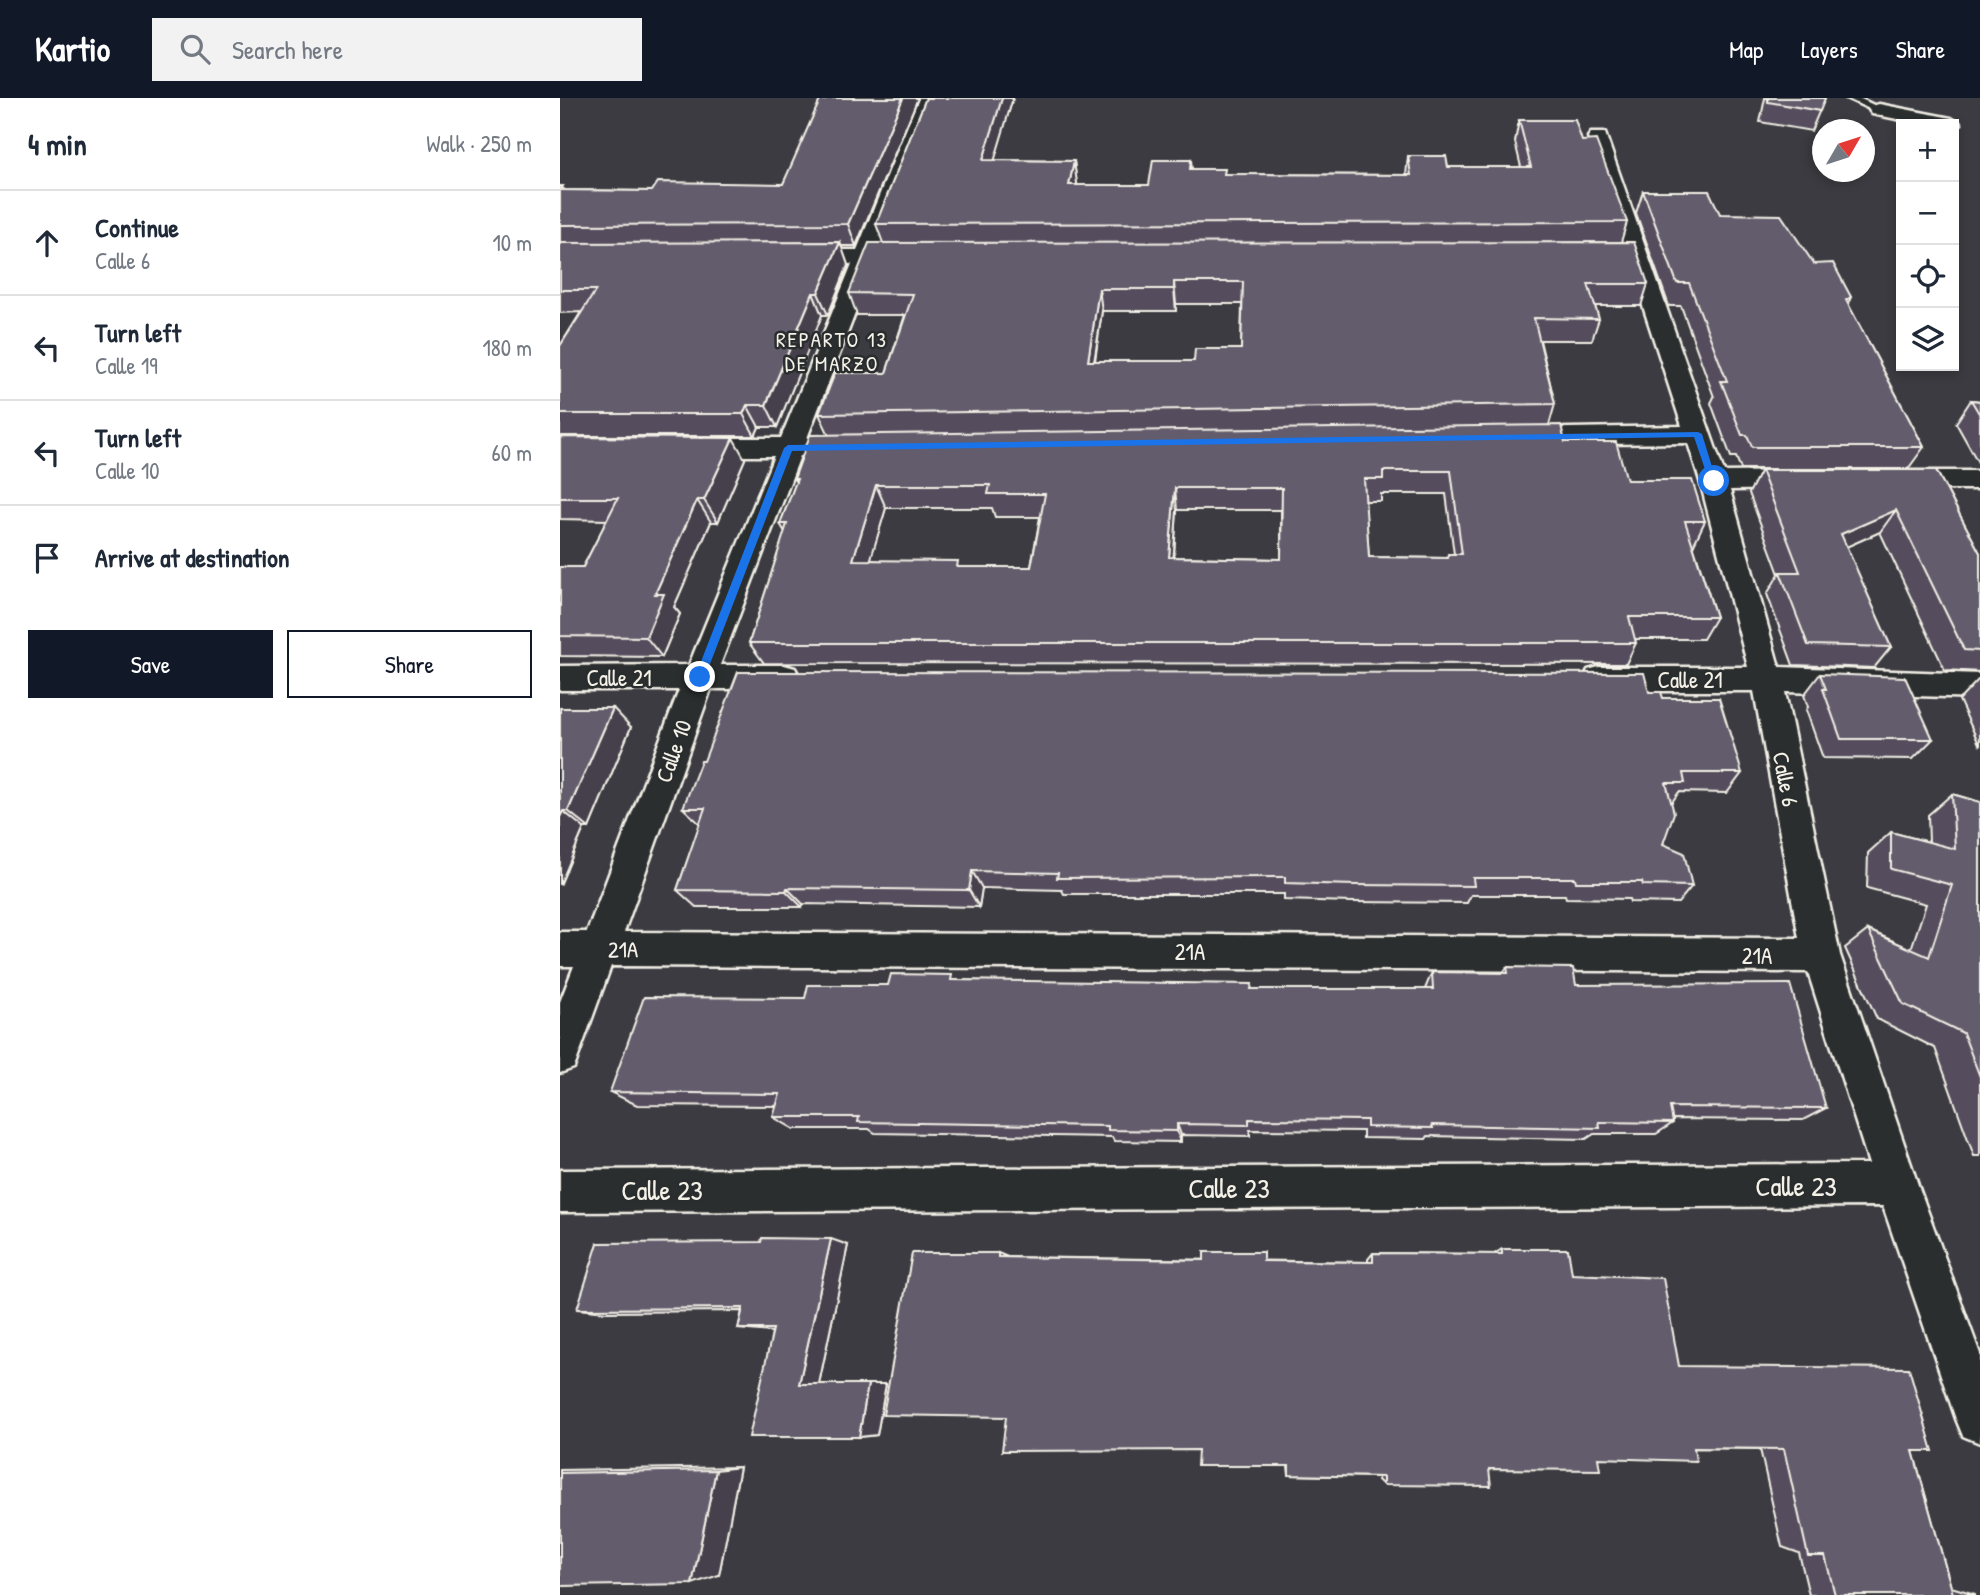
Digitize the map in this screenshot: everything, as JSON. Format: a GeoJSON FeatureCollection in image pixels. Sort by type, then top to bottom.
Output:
{"type":"FeatureCollection","features":[{"type":"Feature","properties":{"kind":"street","name":"Calle 10"},"geometry":{"type":"LineString","coordinates":[[560,1054],[788,448],[867,257],[928,98]]}},
{"type":"Feature","properties":{"kind":"street"},"geometry":{"type":"LineString","coordinates":[[1879,110],[1926,119]]}},
{"type":"Feature","properties":{"kind":"street","name":"Calle 6"},"geometry":{"type":"LineString","coordinates":[[1598,137],[1714,481],[1767,679],[1821,955],[1897,1185],[1980,1419]]}},
{"type":"Feature","properties":{"kind":"street"},"geometry":{"type":"LineString","coordinates":[[1608,254],[1636,254]]}},
{"type":"Feature","properties":{"kind":"street"},"geometry":{"type":"LineString","coordinates":[[769,257],[937,257]]}},
{"type":"Feature","properties":{"kind":"street"},"geometry":{"type":"LineString","coordinates":[[1488,438],[1698,434]]}},
{"type":"Feature","properties":{"kind":"street"},"geometry":{"type":"LineString","coordinates":[[667,447],[872,447]]}},
{"type":"Feature","properties":{"kind":"street"},"geometry":{"type":"LineString","coordinates":[[1714,481],[1820,480]]}},
{"type":"Feature","properties":{"kind":"street"},"geometry":{"type":"LineString","coordinates":[[1873,480],[1980,480]]}},
{"type":"Feature","properties":{"kind":"street","name":"Calle 21"},"geometry":{"type":"LineString","coordinates":[[560,677],[811,677]]}},
{"type":"Feature","properties":{"kind":"street","name":"Calle 21"},"geometry":{"type":"LineString","coordinates":[[1573,678],[1767,679],[1980,686]]}},
{"type":"Feature","properties":{"kind":"street","name":"21A"},"geometry":{"type":"LineString","coordinates":[[560,949],[1821,955]]}},
{"type":"Feature","properties":{"kind":"street","name":"Calle 23"},"geometry":{"type":"LineString","coordinates":[[560,1191],[1897,1185]]}},
{"type":"Feature","properties":{"kind":"lane"},"geometry":{"type":"LineString","coordinates":[[1851,98],[1879,110]]}},
{"type":"Feature","properties":{"kind":"building"},"geometry":{"type":"Polygon","coordinates":[[[903,98],[848,224],[560,225],[560,190],[652,191],[658,182],[783,184],[820,100],[903,98]]]}},
{"type":"Feature","properties":{"kind":"building"},"geometry":{"type":"Polygon","coordinates":[[[926,98],[1002,98],[983,160],[1074,161],[1069,185],[1149,185],[1153,160],[1191,160],[1190,169],[1225,169],[1224,174],[1411,175],[1408,156],[1446,156],[1448,167],[1531,167],[1519,120],[1575,120],[1582,141],[1596,140],[1627,222],[876,224],[926,98]]]}},
{"type":"Feature","properties":{"kind":"building"},"geometry":{"type":"Polygon","coordinates":[[[1768,98],[1825,98],[1820,111],[1768,102],[1768,98]]]}},
{"type":"Feature","properties":{"kind":"building"},"geometry":{"type":"Polygon","coordinates":[[[1643,191],[1709,191],[1720,214],[1781,215],[1814,264],[1833,263],[1851,297],[1846,300],[1924,447],[1752,447],[1747,435],[1742,435],[1721,381],[1727,381],[1689,283],[1677,283],[1643,191]]]}},
{"type":"Feature","properties":{"kind":"building"},"geometry":{"type":"Polygon","coordinates":[[[840,242],[818,293],[813,293],[766,405],[747,405],[743,414],[560,414],[560,346],[596,290],[560,290],[560,243],[840,242]]]}},
{"type":"Feature","properties":{"kind":"building"},"geometry":{"type":"Polygon","coordinates":[[[1634,242],[1648,284],[1588,284],[1599,319],[1534,318],[1555,404],[819,414],[835,373],[886,373],[913,294],[849,293],[869,243],[1634,242]],[[1174,282],[1174,289],[1099,289],[1088,361],[1194,361],[1195,349],[1241,349],[1243,282],[1174,282]]]}},
{"type":"Feature","properties":{"kind":"building"},"geometry":{"type":"Polygon","coordinates":[[[1971,400],[1980,401],[1980,415],[1971,400]]]}},
{"type":"Feature","properties":{"kind":"building"},"geometry":{"type":"Polygon","coordinates":[[[1561,425],[1565,442],[1616,442],[1627,480],[1692,480],[1705,521],[1685,521],[1716,617],[1629,617],[1636,643],[749,643],[787,524],[780,524],[810,435],[1561,425]],[[1383,471],[1383,479],[1364,479],[1369,557],[1448,558],[1448,554],[1462,554],[1451,471],[1383,471]],[[876,485],[853,560],[958,561],[957,567],[1031,567],[1045,494],[988,494],[990,485],[876,485]],[[1175,488],[1169,557],[1281,559],[1282,488],[1175,488]]]}},
{"type":"Feature","properties":{"kind":"building"},"geometry":{"type":"Polygon","coordinates":[[[560,437],[733,438],[704,500],[697,500],[655,594],[664,594],[646,637],[560,636],[560,567],[583,567],[618,498],[560,498],[560,437]]]}},
{"type":"Feature","properties":{"kind":"building"},"geometry":{"type":"Polygon","coordinates":[[[1761,470],[1936,470],[1980,553],[1980,651],[1964,650],[1896,510],[1841,534],[1891,647],[1808,645],[1780,572],[1800,572],[1761,470]]]}},
{"type":"Feature","properties":{"kind":"building"},"geometry":{"type":"Polygon","coordinates":[[[738,672],[1644,673],[1649,692],[1661,692],[1663,698],[1719,698],[1742,773],[1683,773],[1685,783],[1666,783],[1674,813],[1663,844],[1684,853],[1692,886],[1643,885],[1642,882],[1576,882],[1575,878],[1473,878],[1474,886],[1355,885],[1285,883],[1285,877],[1057,878],[1058,873],[972,871],[969,890],[677,890],[705,808],[683,808],[738,672]]]}},
{"type":"Feature","properties":{"kind":"building"},"geometry":{"type":"Polygon","coordinates":[[[1820,674],[1905,677],[1933,739],[1841,739],[1820,674]]]}},
{"type":"Feature","properties":{"kind":"building"},"geometry":{"type":"Polygon","coordinates":[[[560,708],[613,708],[568,811],[563,811],[560,817],[560,708]]]}},
{"type":"Feature","properties":{"kind":"building"},"geometry":{"type":"Polygon","coordinates":[[[1952,794],[1980,802],[1980,1077],[1963,1033],[1903,1004],[1868,930],[1929,957],[1952,885],[1891,869],[1891,832],[1955,849],[1952,794]]]}},
{"type":"Feature","properties":{"kind":"building"},"geometry":{"type":"Polygon","coordinates":[[[1507,967],[1573,968],[1576,985],[1790,984],[1826,1108],[1670,1107],[1673,1123],[1599,1122],[1600,1128],[1432,1125],[1433,1128],[1367,1127],[1367,1120],[1249,1119],[1249,1125],[1177,1124],[1177,1131],[1108,1130],[1108,1126],[858,1122],[859,1117],[773,1117],[780,1094],[610,1092],[644,997],[805,998],[808,985],[888,985],[891,974],[952,975],[951,980],[1252,984],[1251,989],[1433,989],[1432,972],[1508,973],[1507,967]]]}},
{"type":"Feature","properties":{"kind":"building"},"geometry":{"type":"Polygon","coordinates":[[[762,1238],[831,1239],[799,1384],[868,1384],[859,1437],[749,1437],[773,1329],[738,1329],[743,1308],[577,1309],[598,1243],[761,1242],[762,1238]]]}},
{"type":"Feature","properties":{"kind":"building"},"geometry":{"type":"Polygon","coordinates":[[[1502,1249],[1568,1249],[1572,1274],[1663,1278],[1679,1366],[1909,1368],[1933,1451],[1913,1451],[1953,1594],[1975,1595],[1835,1595],[1825,1556],[1808,1556],[1784,1449],[1694,1448],[1696,1461],[1598,1458],[1600,1470],[1489,1469],[1491,1486],[1383,1485],[1383,1477],[1289,1475],[1289,1466],[1197,1466],[1198,1450],[1002,1451],[1006,1417],[883,1415],[912,1253],[1204,1260],[1204,1252],[1263,1252],[1263,1261],[1373,1262],[1373,1253],[1502,1254],[1502,1249]]]}},
{"type":"Feature","properties":{"kind":"building"},"geometry":{"type":"Polygon","coordinates":[[[716,1470],[692,1584],[560,1586],[560,1473],[716,1470]]]}},
{"type":"Feature","properties":{"kind":"district","name":"REPARTO 13 DE MARZO"},"geometry":{"type":"Point","coordinates":[832,351]}},
{"type":"Feature","properties":{"kind":"route"},"geometry":{"type":"LineString","coordinates":[[700,677],[788,448],[1698,434],[1714,481]]}}]}
